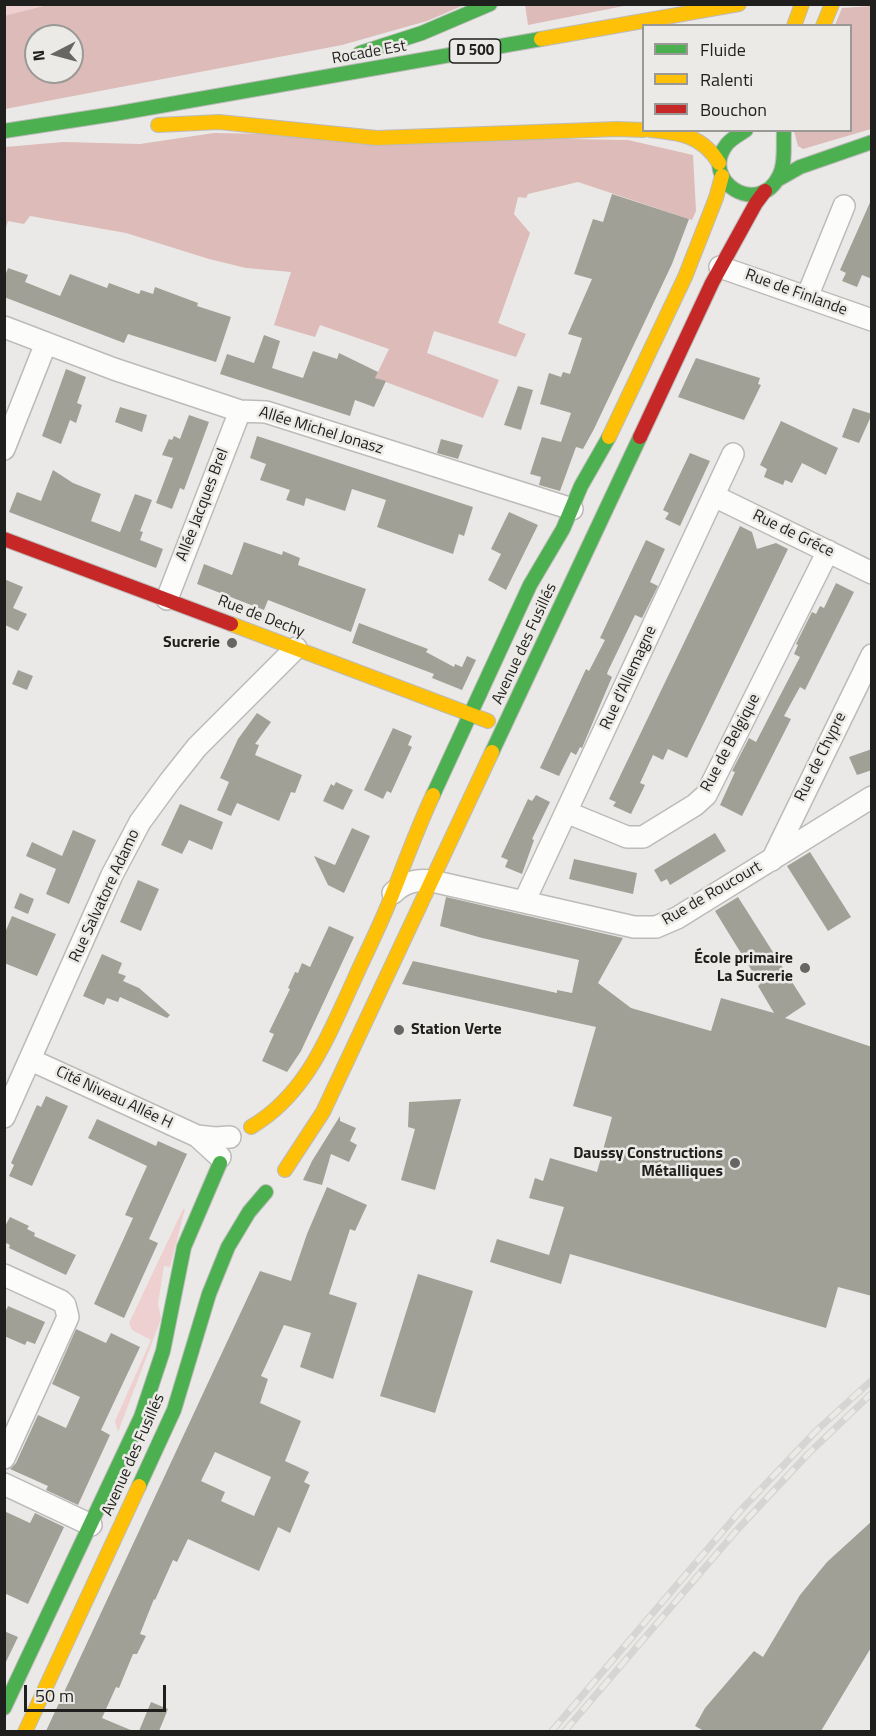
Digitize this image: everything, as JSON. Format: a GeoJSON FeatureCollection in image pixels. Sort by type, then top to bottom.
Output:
{"type":"FeatureCollection","features":[{"type":"Feature","properties":{"kind":"main road"},"geometry":{"type":"LineString","coordinates":[[351,55],[430,30],[490,4]]}},
{"type":"Feature","properties":{"kind":"main road","name":"Rocade Est"},"geometry":{"type":"LineString","coordinates":[[11,130],[739,4]]}},
{"type":"Feature","properties":{"kind":"main road"},"geometry":{"type":"LineString","coordinates":[[795,24],[802,4]]}},
{"type":"Feature","properties":{"kind":"main road"},"geometry":{"type":"LineString","coordinates":[[824,24],[832,4]]}},
{"type":"Feature","properties":{"kind":"main road"},"geometry":{"type":"LineString","coordinates":[[211,97],[264,77],[299,67]]}},
{"type":"Feature","properties":{"kind":"main road"},"geometry":{"type":"LineString","coordinates":[[146,126],[219,122],[377,138],[642,130]]}},
{"type":"Feature","properties":{"kind":"main road"},"geometry":{"type":"LineString","coordinates":[[11,130],[93,132]]}},
{"type":"Feature","properties":{"kind":"main road"},"geometry":{"type":"LineString","coordinates":[[661,132],[695,138],[709,147],[729,187],[740,193],[753,195],[765,191]]}},
{"type":"Feature","properties":{"kind":"main road","name":"Avenue des Fusillés"},"geometry":{"type":"LineString","coordinates":[[4,1708],[146,1405],[167,1334],[184,1247],[220,1160],[223,1146],[240,1130],[251,1127],[276,1112],[311,1067],[323,1047],[393,893],[413,838],[527,591],[563,529],[581,486],[610,436],[685,277],[720,187],[721,154],[728,143],[743,132]]}},
{"type":"Feature","properties":{"kind":"main road"},"geometry":{"type":"LineString","coordinates":[[777,180],[781,168],[784,132]]}},
{"type":"Feature","properties":{"kind":"main road","name":"Avenue des Fusillés"},"geometry":{"type":"LineString","coordinates":[[25,1731],[174,1410],[209,1294],[228,1247],[249,1212],[266,1192],[278,1183],[323,1112],[720,267],[756,203],[777,180],[808,163],[848,153],[872,142]]}},
{"type":"Feature","properties":{"kind":"main road","name":"Rue de Dechy"},"geometry":{"type":"LineString","coordinates":[[4,539],[505,727]]}},
{"type":"Feature","properties":{"kind":"main road"},"geometry":{"type":"LineString","coordinates":[[251,1127],[268,1131]]}},
{"type":"Feature","properties":{"kind":"main road"},"geometry":{"type":"LineString","coordinates":[[283,1146],[286,1155],[285,1170]]}},
{"type":"Feature","properties":{"kind":"main road"},"geometry":{"type":"LineString","coordinates":[[220,1160],[223,1176],[227,1182]]}},
{"type":"Feature","properties":{"kind":"main road"},"geometry":{"type":"LineString","coordinates":[[247,1194],[266,1192]]}},
{"type":"Feature","properties":{"kind":"street"},"geometry":{"type":"LineString","coordinates":[[807,297],[844,206]]}},
{"type":"Feature","properties":{"kind":"street","name":"Rue de Finlande"},"geometry":{"type":"LineString","coordinates":[[720,267],[872,320]]}},
{"type":"Feature","properties":{"kind":"street","name":"Allée Michel Jonasz"},"geometry":{"type":"LineString","coordinates":[[4,327],[122,372],[240,411],[266,412],[572,509]]}},
{"type":"Feature","properties":{"kind":"street"},"geometry":{"type":"LineString","coordinates":[[4,449],[45,343]]}},
{"type":"Feature","properties":{"kind":"street","name":"Allée Jacques Brel"},"geometry":{"type":"LineString","coordinates":[[166,599],[240,411]]}},
{"type":"Feature","properties":{"kind":"street","name":"Rue d'Allemagne"},"geometry":{"type":"LineString","coordinates":[[524,902],[733,454]]}},
{"type":"Feature","properties":{"kind":"street","name":"Rue de Gréce"},"geometry":{"type":"LineString","coordinates":[[714,496],[872,573]]}},
{"type":"Feature","properties":{"kind":"street","name":"Rue de Belgique"},"geometry":{"type":"LineString","coordinates":[[566,812],[627,837],[637,838],[643,837],[706,795],[828,551]]}},
{"type":"Feature","properties":{"kind":"street","name":"Rue Salvatore Adamo"},"geometry":{"type":"LineString","coordinates":[[4,1117],[118,862],[140,822],[190,755],[215,727],[296,648]]}},
{"type":"Feature","properties":{"kind":"street","name":"Rue de Chypre"},"geometry":{"type":"LineString","coordinates":[[772,860],[872,655]]}},
{"type":"Feature","properties":{"kind":"street","name":"Rue de Roucourt"},"geometry":{"type":"LineString","coordinates":[[432,881],[634,927],[649,928],[664,925],[677,918],[872,797]]}},
{"type":"Feature","properties":{"kind":"street"},"geometry":{"type":"LineString","coordinates":[[393,893],[411,882],[432,881]]}},
{"type":"Feature","properties":{"kind":"street","name":"Cité Niveau Allée H"},"geometry":{"type":"LineString","coordinates":[[31,1060],[197,1136],[230,1137]]}},
{"type":"Feature","properties":{"kind":"street","name":"Cité Niveau Allée H"},"geometry":{"type":"LineString","coordinates":[[197,1136],[220,1160]]}},
{"type":"Feature","properties":{"kind":"street"},"geometry":{"type":"LineString","coordinates":[[4,1275],[61,1300],[68,1313],[67,1321],[4,1458]]}},
{"type":"Feature","properties":{"kind":"street"},"geometry":{"type":"LineString","coordinates":[[4,1484],[91,1525]]}},
{"type":"Feature","properties":{"kind":"shaded area"},"geometry":{"type":"Polygon","coordinates":[[[5,4],[52,4],[52,5],[5,16],[5,4]]]}},
{"type":"Feature","properties":{"kind":"shaded area"},"geometry":{"type":"Polygon","coordinates":[[[52,4],[464,5],[427,21],[342,45],[5,109],[4,16],[52,4]]]}},
{"type":"Feature","properties":{"kind":"shaded area"},"geometry":{"type":"Polygon","coordinates":[[[525,4],[629,5],[528,25],[525,4]]]}},
{"type":"Feature","properties":{"kind":"shaded area"},"geometry":{"type":"Polygon","coordinates":[[[871,6],[871,129],[803,149],[798,146],[794,132],[852,132],[852,24],[835,24],[842,8],[871,6]]]}},
{"type":"Feature","properties":{"kind":"shaded area"},"geometry":{"type":"Polygon","coordinates":[[[214,133],[628,140],[693,155],[696,211],[692,220],[578,182],[528,194],[526,198],[518,197],[514,214],[530,233],[498,323],[526,334],[516,357],[434,331],[427,353],[499,380],[483,418],[375,378],[389,349],[320,325],[315,337],[274,325],[291,272],[246,268],[126,233],[30,216],[24,224],[8,221],[5,231],[5,147],[63,142],[140,144],[214,133]]]}},
{"type":"Feature","properties":{"kind":"shaded area"},"geometry":{"type":"Polygon","coordinates":[[[185,1209],[170,1267],[164,1266],[158,1304],[161,1319],[118,1432],[115,1421],[151,1340],[132,1330],[129,1323],[185,1209]]]}},
{"type":"Feature","properties":{"kind":"building"},"geometry":{"type":"Polygon","coordinates":[[[612,194],[689,219],[672,264],[594,429],[583,449],[576,447],[560,491],[539,485],[541,477],[530,474],[542,437],[561,442],[571,413],[540,404],[549,373],[561,377],[563,372],[570,374],[582,338],[568,334],[592,279],[574,274],[593,219],[603,222],[612,194]]]}},
{"type":"Feature","properties":{"kind":"building"},"geometry":{"type":"Polygon","coordinates":[[[872,198],[872,279],[862,275],[857,287],[842,281],[846,273],[840,270],[872,198]]]}},
{"type":"Feature","properties":{"kind":"building"},"geometry":{"type":"Polygon","coordinates":[[[8,268],[28,275],[25,282],[60,296],[70,274],[107,288],[109,283],[139,294],[141,290],[153,294],[155,287],[198,303],[197,306],[231,317],[216,362],[128,334],[124,343],[4,297],[4,278],[8,268]]]}},
{"type":"Feature","properties":{"kind":"building"},"geometry":{"type":"Polygon","coordinates":[[[264,335],[280,341],[272,368],[303,378],[313,351],[337,359],[339,353],[378,372],[375,378],[386,381],[374,407],[355,400],[350,416],[220,374],[227,354],[254,363],[264,335]]]}},
{"type":"Feature","properties":{"kind":"building"},"geometry":{"type":"Polygon","coordinates":[[[696,358],[760,378],[758,384],[761,385],[744,420],[678,397],[696,358]]]}},
{"type":"Feature","properties":{"kind":"building"},"geometry":{"type":"Polygon","coordinates":[[[66,369],[86,377],[77,403],[82,405],[76,423],[70,420],[61,444],[42,436],[66,369]]]}},
{"type":"Feature","properties":{"kind":"building"},"geometry":{"type":"Polygon","coordinates":[[[518,386],[533,390],[521,430],[504,425],[518,386]]]}},
{"type":"Feature","properties":{"kind":"building"},"geometry":{"type":"Polygon","coordinates":[[[120,407],[147,415],[142,432],[115,422],[120,407]]]}},
{"type":"Feature","properties":{"kind":"building"},"geometry":{"type":"Polygon","coordinates":[[[853,408],[872,414],[859,443],[842,437],[853,408]]]}},
{"type":"Feature","properties":{"kind":"building"},"geometry":{"type":"Polygon","coordinates":[[[189,415],[209,422],[184,490],[180,488],[172,509],[156,503],[173,458],[162,455],[169,439],[172,440],[174,436],[180,439],[189,415]]]}},
{"type":"Feature","properties":{"kind":"building"},"geometry":{"type":"Polygon","coordinates":[[[781,421],[838,448],[826,475],[802,463],[792,483],[785,480],[783,485],[764,477],[767,469],[760,465],[781,421]]]}},
{"type":"Feature","properties":{"kind":"building"},"geometry":{"type":"Polygon","coordinates":[[[257,436],[473,507],[464,536],[459,534],[453,554],[377,527],[386,500],[352,489],[345,511],[306,498],[304,506],[286,500],[290,490],[260,480],[266,464],[250,458],[257,436]]]}},
{"type":"Feature","properties":{"kind":"building"},"geometry":{"type":"Polygon","coordinates":[[[441,439],[463,445],[458,459],[437,453],[441,439]]]}},
{"type":"Feature","properties":{"kind":"building"},"geometry":{"type":"Polygon","coordinates":[[[690,453],[710,461],[680,526],[665,519],[669,513],[663,510],[690,453]]]}},
{"type":"Feature","properties":{"kind":"building"},"geometry":{"type":"Polygon","coordinates":[[[53,470],[73,483],[101,494],[91,521],[120,532],[135,494],[152,500],[140,531],[143,532],[140,540],[163,549],[156,568],[9,512],[17,492],[41,501],[53,470]]]}},
{"type":"Feature","properties":{"kind":"building"},"geometry":{"type":"Polygon","coordinates":[[[509,512],[538,525],[506,590],[488,580],[501,554],[491,549],[509,512]]]}},
{"type":"Feature","properties":{"kind":"building"},"geometry":{"type":"Polygon","coordinates":[[[740,526],[752,532],[757,549],[776,543],[788,549],[687,758],[668,749],[663,760],[653,755],[640,783],[645,785],[631,814],[613,806],[616,802],[609,799],[740,526]]]}},
{"type":"Feature","properties":{"kind":"building"},"geometry":{"type":"Polygon","coordinates":[[[646,540],[665,549],[650,582],[658,586],[642,618],[635,615],[608,671],[607,674],[612,677],[582,748],[580,747],[576,755],[571,752],[559,776],[540,768],[586,669],[589,671],[605,640],[600,638],[646,540]]]}},
{"type":"Feature","properties":{"kind":"building"},"geometry":{"type":"Polygon","coordinates":[[[244,542],[282,555],[283,551],[300,558],[298,565],[366,589],[351,632],[268,600],[264,610],[197,584],[204,564],[232,575],[244,542]]]}},
{"type":"Feature","properties":{"kind":"building"},"geometry":{"type":"Polygon","coordinates":[[[4,579],[23,587],[13,608],[27,614],[18,631],[5,625],[4,627],[4,579]]]}},
{"type":"Feature","properties":{"kind":"building"},"geometry":{"type":"Polygon","coordinates":[[[836,583],[854,592],[805,690],[800,687],[784,716],[791,719],[742,816],[720,805],[735,772],[732,771],[749,738],[756,742],[800,657],[794,654],[798,645],[796,644],[812,612],[816,614],[820,606],[824,608],[836,583]]]}},
{"type":"Feature","properties":{"kind":"building"},"geometry":{"type":"Polygon","coordinates":[[[359,623],[428,649],[426,652],[454,667],[455,664],[462,667],[467,656],[476,660],[462,690],[432,678],[434,674],[352,643],[359,623]]]}},
{"type":"Feature","properties":{"kind":"building"},"geometry":{"type":"Polygon","coordinates":[[[18,670],[33,676],[27,690],[12,684],[18,670]]]}},
{"type":"Feature","properties":{"kind":"building"},"geometry":{"type":"Polygon","coordinates":[[[257,713],[271,722],[255,744],[259,745],[255,755],[302,775],[295,793],[291,792],[279,821],[237,803],[231,816],[217,810],[229,782],[220,778],[238,739],[257,713]]]}},
{"type":"Feature","properties":{"kind":"building"},"geometry":{"type":"Polygon","coordinates":[[[393,728],[412,736],[408,745],[412,747],[391,793],[387,791],[383,799],[364,790],[393,728]]]}},
{"type":"Feature","properties":{"kind":"building"},"geometry":{"type":"Polygon","coordinates":[[[872,749],[872,770],[857,775],[849,757],[872,749]]]}},
{"type":"Feature","properties":{"kind":"building"},"geometry":{"type":"Polygon","coordinates":[[[336,782],[353,790],[343,810],[323,801],[331,784],[334,786],[336,782]]]}},
{"type":"Feature","properties":{"kind":"building"},"geometry":{"type":"Polygon","coordinates":[[[536,795],[550,802],[532,839],[534,840],[522,874],[505,867],[508,860],[501,857],[528,799],[532,801],[536,795]]]}},
{"type":"Feature","properties":{"kind":"building"},"geometry":{"type":"Polygon","coordinates":[[[180,804],[223,822],[212,850],[189,840],[182,854],[161,845],[180,804]]]}},
{"type":"Feature","properties":{"kind":"building"},"geometry":{"type":"Polygon","coordinates":[[[352,828],[370,836],[344,893],[328,885],[314,856],[335,865],[352,828]]]}},
{"type":"Feature","properties":{"kind":"building"},"geometry":{"type":"Polygon","coordinates":[[[73,830],[96,840],[69,904],[46,894],[56,869],[26,856],[32,842],[62,856],[73,830]]]}},
{"type":"Feature","properties":{"kind":"building"},"geometry":{"type":"Polygon","coordinates":[[[715,833],[726,851],[670,885],[667,879],[661,882],[654,870],[715,833]]]}},
{"type":"Feature","properties":{"kind":"building"},"geometry":{"type":"Polygon","coordinates":[[[810,852],[851,917],[828,931],[787,866],[810,852]]]}},
{"type":"Feature","properties":{"kind":"building"},"geometry":{"type":"Polygon","coordinates":[[[574,859],[637,873],[633,894],[569,879],[574,859]]]}},
{"type":"Feature","properties":{"kind":"building"},"geometry":{"type":"Polygon","coordinates":[[[138,880],[159,889],[141,931],[120,922],[138,880]]]}},
{"type":"Feature","properties":{"kind":"building"},"geometry":{"type":"Polygon","coordinates":[[[20,893],[34,899],[28,914],[14,908],[20,893]]]}},
{"type":"Feature","properties":{"kind":"building","name":"Daussy Constructions Métalliques"},"geometry":{"type":"Polygon","coordinates":[[[446,897],[623,938],[598,983],[631,1008],[711,1031],[721,998],[774,1013],[758,986],[760,984],[715,911],[738,897],[806,1004],[785,1018],[872,1047],[872,1296],[838,1287],[826,1328],[570,1254],[561,1284],[490,1262],[497,1239],[549,1255],[564,1207],[529,1198],[535,1178],[543,1181],[550,1158],[597,1172],[612,1117],[573,1106],[596,1027],[402,984],[413,961],[557,993],[557,990],[572,993],[579,960],[440,926],[446,897]]]}},
{"type":"Feature","properties":{"kind":"building"},"geometry":{"type":"Polygon","coordinates":[[[12,916],[56,934],[37,976],[4,963],[4,935],[12,916]]]}},
{"type":"Feature","properties":{"kind":"building"},"geometry":{"type":"Polygon","coordinates":[[[329,926],[354,937],[301,1051],[287,1072],[262,1061],[274,1034],[269,1032],[290,989],[288,988],[295,972],[298,973],[302,963],[310,967],[329,926]]]}},
{"type":"Feature","properties":{"kind":"building"},"geometry":{"type":"Polygon","coordinates":[[[102,954],[122,963],[118,973],[126,976],[123,981],[139,988],[170,1015],[167,1018],[120,997],[118,1002],[107,998],[104,1005],[83,996],[102,954]]]}},
{"type":"Feature","properties":{"kind":"building"},"geometry":{"type":"Polygon","coordinates":[[[46,1096],[68,1106],[32,1186],[9,1176],[14,1165],[11,1163],[37,1105],[41,1107],[46,1096]]]}},
{"type":"Feature","properties":{"kind":"building"},"geometry":{"type":"Polygon","coordinates":[[[461,1099],[435,1190],[401,1180],[415,1129],[408,1127],[409,1102],[461,1099]]]}},
{"type":"Feature","properties":{"kind":"building"},"geometry":{"type":"Polygon","coordinates":[[[340,1116],[340,1121],[356,1128],[350,1141],[357,1145],[349,1162],[331,1154],[322,1185],[303,1180],[312,1161],[340,1116]]]}},
{"type":"Feature","properties":{"kind":"building"},"geometry":{"type":"Polygon","coordinates":[[[97,1119],[156,1146],[158,1141],[187,1154],[149,1239],[158,1243],[124,1318],[94,1304],[133,1218],[125,1215],[147,1166],[88,1138],[97,1119]]]}},
{"type":"Feature","properties":{"kind":"building"},"geometry":{"type":"Polygon","coordinates":[[[327,1187],[367,1205],[355,1231],[350,1229],[329,1294],[357,1303],[333,1379],[300,1367],[311,1333],[284,1325],[261,1376],[268,1379],[260,1403],[301,1421],[285,1461],[309,1472],[304,1482],[310,1485],[290,1533],[278,1527],[259,1571],[188,1539],[177,1562],[173,1560],[154,1599],[140,1634],[146,1636],[137,1654],[133,1654],[119,1688],[116,1687],[102,1718],[133,1731],[46,1731],[260,1271],[291,1281],[307,1234],[327,1187]],[[215,1452],[201,1481],[225,1492],[221,1501],[254,1516],[271,1477],[215,1452]]]}},
{"type":"Feature","properties":{"kind":"building"},"geometry":{"type":"Polygon","coordinates":[[[10,1217],[29,1226],[27,1229],[35,1233],[34,1236],[76,1255],[66,1275],[9,1248],[10,1245],[4,1242],[4,1228],[10,1217]]]}},
{"type":"Feature","properties":{"kind":"building"},"geometry":{"type":"Polygon","coordinates":[[[418,1274],[473,1291],[435,1413],[380,1396],[418,1274]]]}},
{"type":"Feature","properties":{"kind":"building"},"geometry":{"type":"Polygon","coordinates":[[[8,1306],[45,1322],[35,1344],[27,1341],[25,1345],[4,1336],[4,1315],[8,1306]]]}},
{"type":"Feature","properties":{"kind":"building"},"geometry":{"type":"Polygon","coordinates":[[[76,1329],[106,1343],[111,1333],[140,1347],[101,1430],[110,1435],[78,1505],[46,1490],[48,1486],[10,1469],[16,1463],[38,1415],[66,1428],[80,1397],[52,1384],[76,1329]]]}},
{"type":"Feature","properties":{"kind":"building"},"geometry":{"type":"Polygon","coordinates":[[[4,1511],[30,1523],[35,1513],[64,1527],[28,1604],[4,1593],[4,1511]]]}},
{"type":"Feature","properties":{"kind":"building"},"geometry":{"type":"Polygon","coordinates":[[[872,1521],[872,1646],[821,1731],[704,1731],[695,1726],[705,1708],[754,1651],[763,1657],[800,1595],[827,1562],[872,1521]]]}},
{"type":"Feature","properties":{"kind":"building"},"geometry":{"type":"Polygon","coordinates":[[[4,1631],[18,1637],[4,1666],[4,1631]]]}},
{"type":"Feature","properties":{"kind":"building"},"geometry":{"type":"Polygon","coordinates":[[[151,1702],[168,1709],[159,1731],[139,1731],[151,1702]]]}},
{"type":"Feature","properties":{"kind":"railway"},"geometry":{"type":"LineString","coordinates":[[551,1732],[741,1510],[816,1431],[872,1380]]}},
{"type":"Feature","properties":{"kind":"railway"},"geometry":{"type":"LineString","coordinates":[[564,1732],[737,1530],[808,1454],[872,1393]]}},
{"type":"Feature","properties":{"kind":"traffic: fast"},"geometry":{"type":"LineString","coordinates":[[360,53],[422,33],[490,4]]}},
{"type":"Feature","properties":{"kind":"traffic: fast"},"geometry":{"type":"LineString","coordinates":[[4,131],[114,114],[541,39]]}},
{"type":"Feature","properties":{"kind":"traffic: fast"},"geometry":{"type":"LineString","coordinates":[[743,132],[727,144],[720,158],[720,171],[725,181],[735,190],[746,194],[758,194],[770,188],[779,176],[783,159],[784,132]]}},
{"type":"Feature","properties":{"kind":"traffic: fast"},"geometry":{"type":"LineString","coordinates":[[777,180],[800,167],[872,142]]}},
{"type":"Feature","properties":{"kind":"traffic: fast"},"geometry":{"type":"LineString","coordinates":[[433,795],[530,585],[563,529],[581,486],[609,437]]}},
{"type":"Feature","properties":{"kind":"traffic: fast"},"geometry":{"type":"LineString","coordinates":[[492,752],[640,437]]}},
{"type":"Feature","properties":{"kind":"traffic: fast"},"geometry":{"type":"LineString","coordinates":[[4,1708],[141,1417],[163,1351],[184,1247],[220,1163]]}},
{"type":"Feature","properties":{"kind":"traffic: fast"},"geometry":{"type":"LineString","coordinates":[[139,1486],[174,1410],[209,1294],[228,1247],[249,1212],[266,1192]]}},
{"type":"Feature","properties":{"kind":"traffic: slow"},"geometry":{"type":"LineString","coordinates":[[541,39],[739,4]]}},
{"type":"Feature","properties":{"kind":"traffic: slow"},"geometry":{"type":"LineString","coordinates":[[795,24],[802,4]]}},
{"type":"Feature","properties":{"kind":"traffic: slow"},"geometry":{"type":"LineString","coordinates":[[824,24],[832,4]]}},
{"type":"Feature","properties":{"kind":"traffic: slow"},"geometry":{"type":"LineString","coordinates":[[158,125],[219,122],[377,138],[642,130]]}},
{"type":"Feature","properties":{"kind":"traffic: slow"},"geometry":{"type":"LineString","coordinates":[[671,132],[698,141],[719,163]]}},
{"type":"Feature","properties":{"kind":"traffic: slow"},"geometry":{"type":"LineString","coordinates":[[609,437],[685,277],[716,198],[722,176]]}},
{"type":"Feature","properties":{"kind":"traffic: slow"},"geometry":{"type":"LineString","coordinates":[[231,624],[488,721]]}},
{"type":"Feature","properties":{"kind":"traffic: slow"},"geometry":{"type":"LineString","coordinates":[[285,1170],[323,1112],[492,752]]}},
{"type":"Feature","properties":{"kind":"traffic: slow"},"geometry":{"type":"LineString","coordinates":[[251,1127],[287,1098],[314,1062],[325,1042],[384,914],[433,795]]}},
{"type":"Feature","properties":{"kind":"traffic: slow"},"geometry":{"type":"LineString","coordinates":[[25,1732],[139,1486]]}},
{"type":"Feature","properties":{"kind":"traffic: jam"},"geometry":{"type":"LineString","coordinates":[[640,437],[712,283],[756,203],[765,191]]}},
{"type":"Feature","properties":{"kind":"traffic: jam"},"geometry":{"type":"LineString","coordinates":[[4,539],[231,624]]}},
{"type":"Feature","properties":{"kind":"place","name":"Sucrerie"},"geometry":{"type":"Point","coordinates":[232,643]}},
{"type":"Feature","properties":{"kind":"place","name":"École primaire La Sucrerie"},"geometry":{"type":"Point","coordinates":[805,968]}},
{"type":"Feature","properties":{"kind":"place","name":"Station Verte"},"geometry":{"type":"Point","coordinates":[399,1030]}},
{"type":"Feature","properties":{"kind":"place","name":"Daussy Constructions Métalliques"},"geometry":{"type":"Point","coordinates":[735,1163]}}]}
